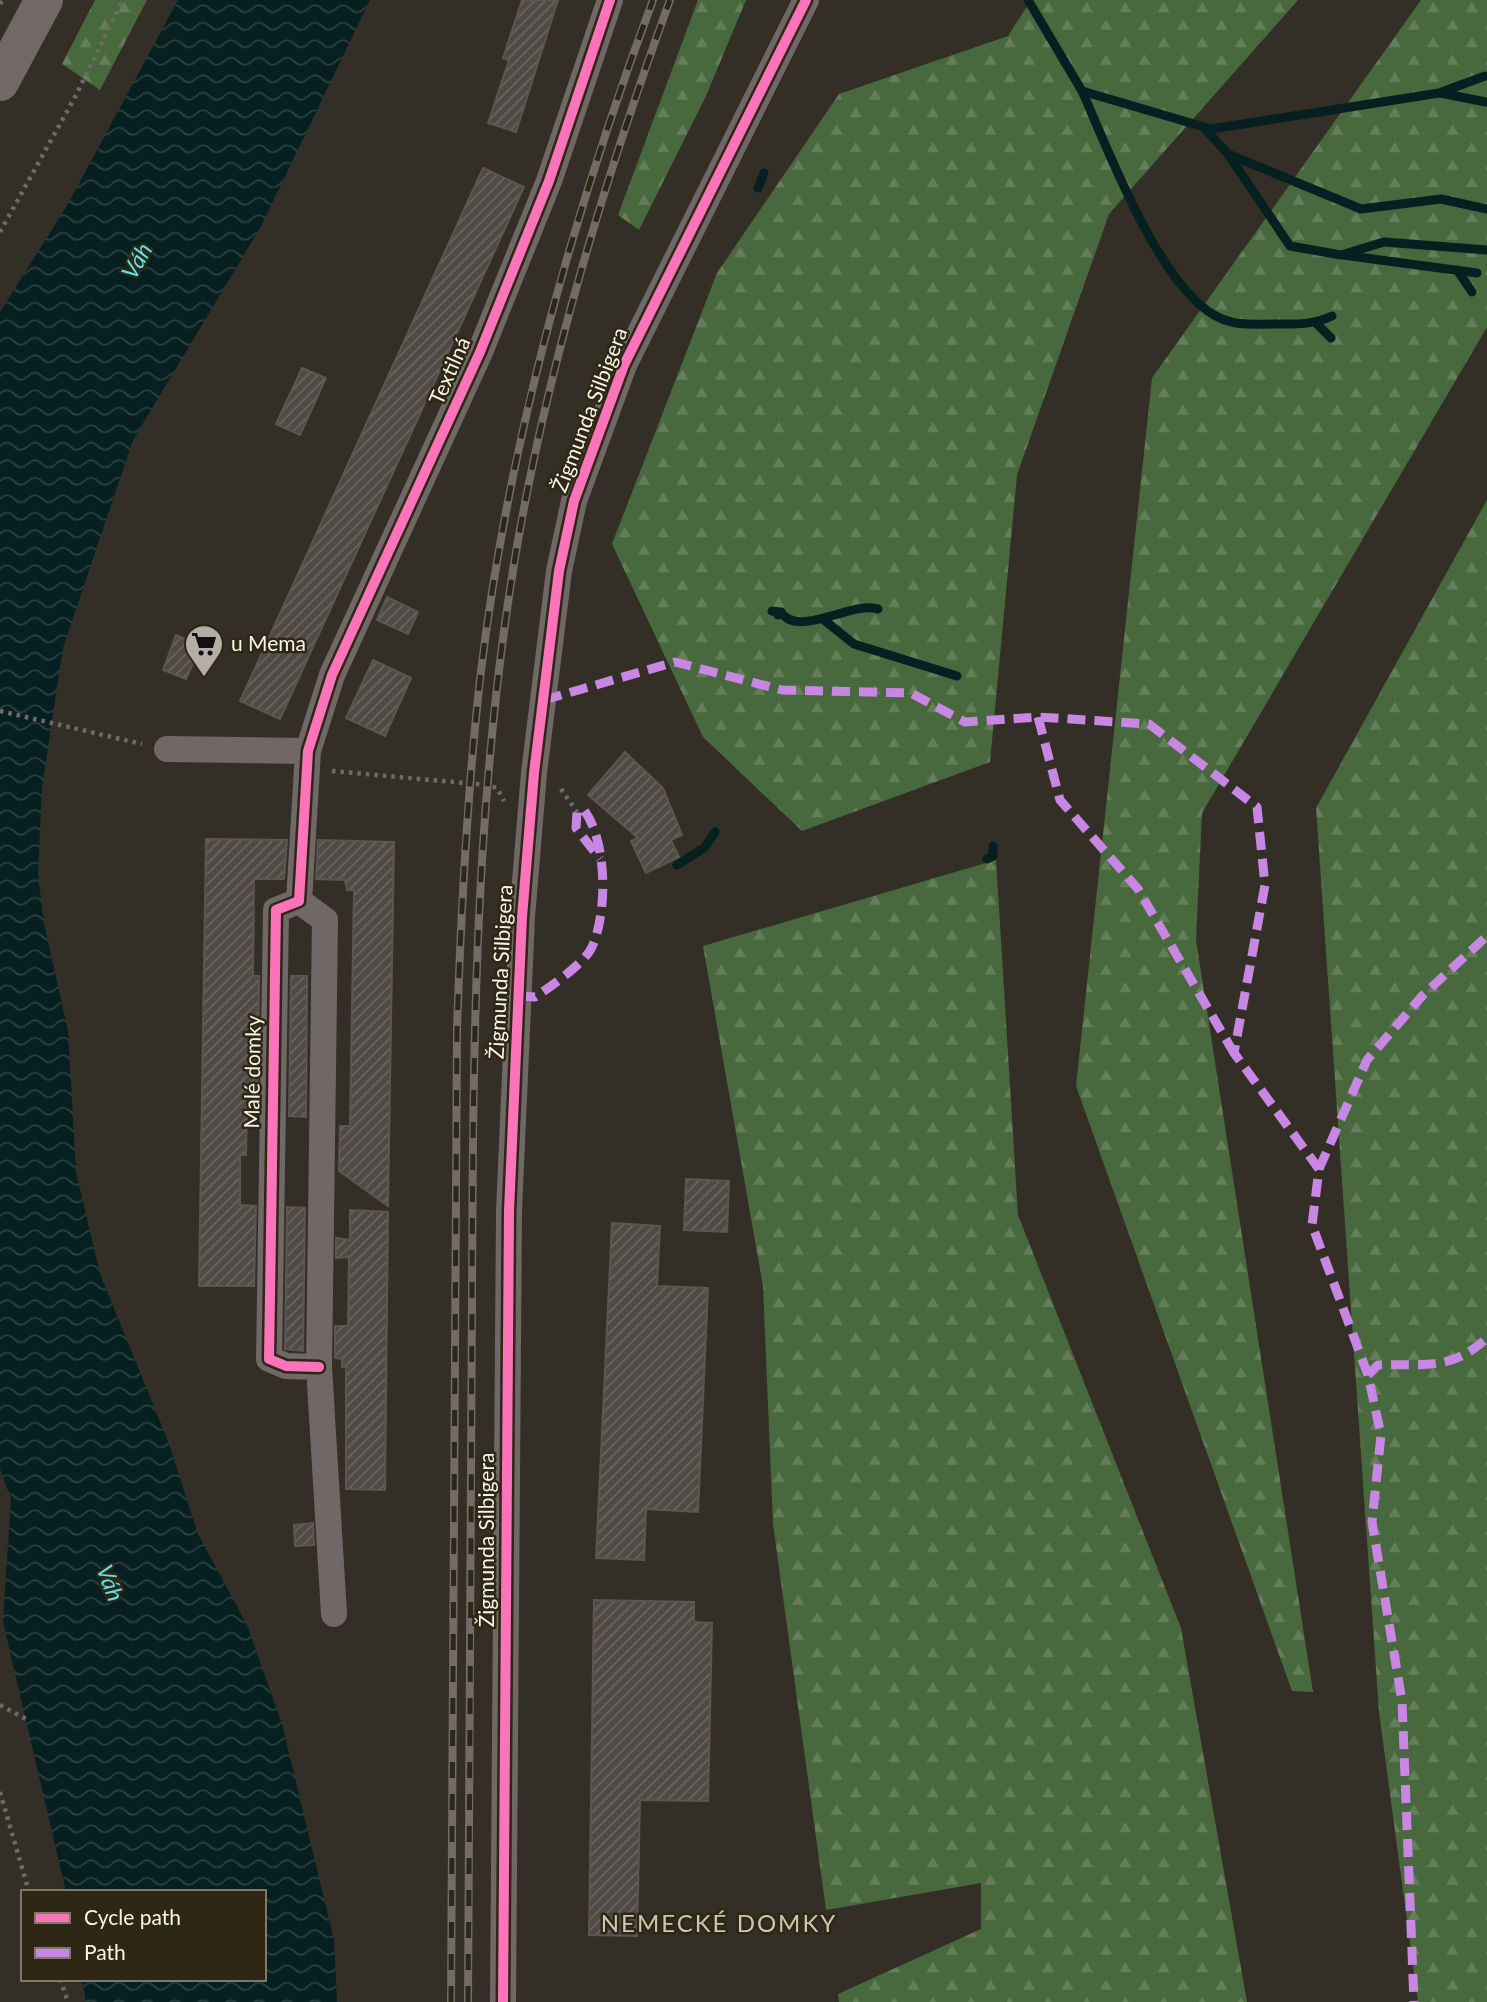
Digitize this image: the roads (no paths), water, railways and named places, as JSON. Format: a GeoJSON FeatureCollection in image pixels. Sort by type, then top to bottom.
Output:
{"type":"FeatureCollection","features":[{"type":"Feature","properties":{"kind":"main road"},"geometry":{"type":"LineString","coordinates":[[0,82],[44,0]]}},
{"type":"Feature","properties":{"kind":"street","name":"Textilná"},"geometry":{"type":"LineString","coordinates":[[307,760],[332,675],[480,352],[549,181],[610,0]]}},
{"type":"Feature","properties":{"kind":"street","name":"Žigmunda Silbigera"},"geometry":{"type":"LineString","coordinates":[[503,2002],[509,1211],[525,878],[534,774],[559,571],[574,500],[624,365],[806,0]]}},
{"type":"Feature","properties":{"kind":"street"},"geometry":{"type":"LineString","coordinates":[[167,749],[307,760],[299,901],[325,920],[319,1367],[334,1614]]}},
{"type":"Feature","properties":{"kind":"street","name":"Malé domky"},"geometry":{"type":"LineString","coordinates":[[299,901],[276,909],[269,1359],[286,1366],[319,1367]]}},
{"type":"Feature","properties":{"kind":"water","name":"Váh"},"geometry":{"type":"Polygon","coordinates":[[[178,0],[370,0],[260,228],[133,440],[63,648],[42,787],[38,875],[44,923],[68,1031],[76,1172],[100,1274],[168,1441],[198,1534],[247,1625],[282,1724],[334,1940],[337,2002],[86,2002],[82,1981],[266,1981],[266,1890],[66,1890],[3,1622],[11,1499],[0,1469],[0,312],[68,204],[178,0]]]}},
{"type":"Feature","properties":{"kind":"waterway"},"geometry":{"type":"LineString","coordinates":[[1028,0],[1082,91],[1211,129],[1439,93],[1485,76]]}},
{"type":"Feature","properties":{"kind":"waterway"},"geometry":{"type":"LineString","coordinates":[[1082,91],[1139,218],[1178,281],[1200,305],[1222,319],[1241,324],[1304,323],[1332,316]]}},
{"type":"Feature","properties":{"kind":"waterway"},"geometry":{"type":"LineString","coordinates":[[1440,93],[1486,102]]}},
{"type":"Feature","properties":{"kind":"waterway"},"geometry":{"type":"LineString","coordinates":[[1205,129],[1228,154],[1361,209],[1441,199],[1487,209]]}},
{"type":"Feature","properties":{"kind":"waterway"},"geometry":{"type":"LineString","coordinates":[[1228,154],[1290,246],[1341,255],[1384,242],[1487,250]]}},
{"type":"Feature","properties":{"kind":"waterway"},"geometry":{"type":"LineString","coordinates":[[758,188],[764,173]]}},
{"type":"Feature","properties":{"kind":"waterway"},"geometry":{"type":"LineString","coordinates":[[1343,255],[1477,273]]}},
{"type":"Feature","properties":{"kind":"waterway"},"geometry":{"type":"LineString","coordinates":[[1457,270],[1472,292]]}},
{"type":"Feature","properties":{"kind":"waterway"},"geometry":{"type":"LineString","coordinates":[[1316,323],[1331,338]]}},
{"type":"Feature","properties":{"kind":"waterway"},"geometry":{"type":"LineString","coordinates":[[772,611],[779,612],[778,615],[781,612],[789,619],[800,622],[855,609],[878,609]]}},
{"type":"Feature","properties":{"kind":"waterway"},"geometry":{"type":"LineString","coordinates":[[824,620],[854,644],[957,676]]}},
{"type":"Feature","properties":{"kind":"waterway"},"geometry":{"type":"LineString","coordinates":[[677,865],[704,848],[715,832]]}},
{"type":"Feature","properties":{"kind":"waterway"},"geometry":{"type":"LineString","coordinates":[[987,859],[993,856],[993,846]]}},
{"type":"Feature","properties":{"kind":"railway"},"geometry":{"type":"LineString","coordinates":[[451,2002],[457,1030],[465,850],[476,716],[493,585],[508,499],[547,330],[596,164],[653,0]]}},
{"type":"Feature","properties":{"kind":"railway"},"geometry":{"type":"LineString","coordinates":[[468,2002],[473,1114],[478,928],[491,743],[515,558],[543,416],[600,206],[670,0]]}},
{"type":"Feature","properties":{"kind":"place","name":"u Mema"},"geometry":{"type":"Point","coordinates":[204,678]}},
{"type":"Feature","properties":{"kind":"district","name":"NEMECKÉ DOMKY"},"geometry":{"type":"Point","coordinates":[719,1924]}}]}
